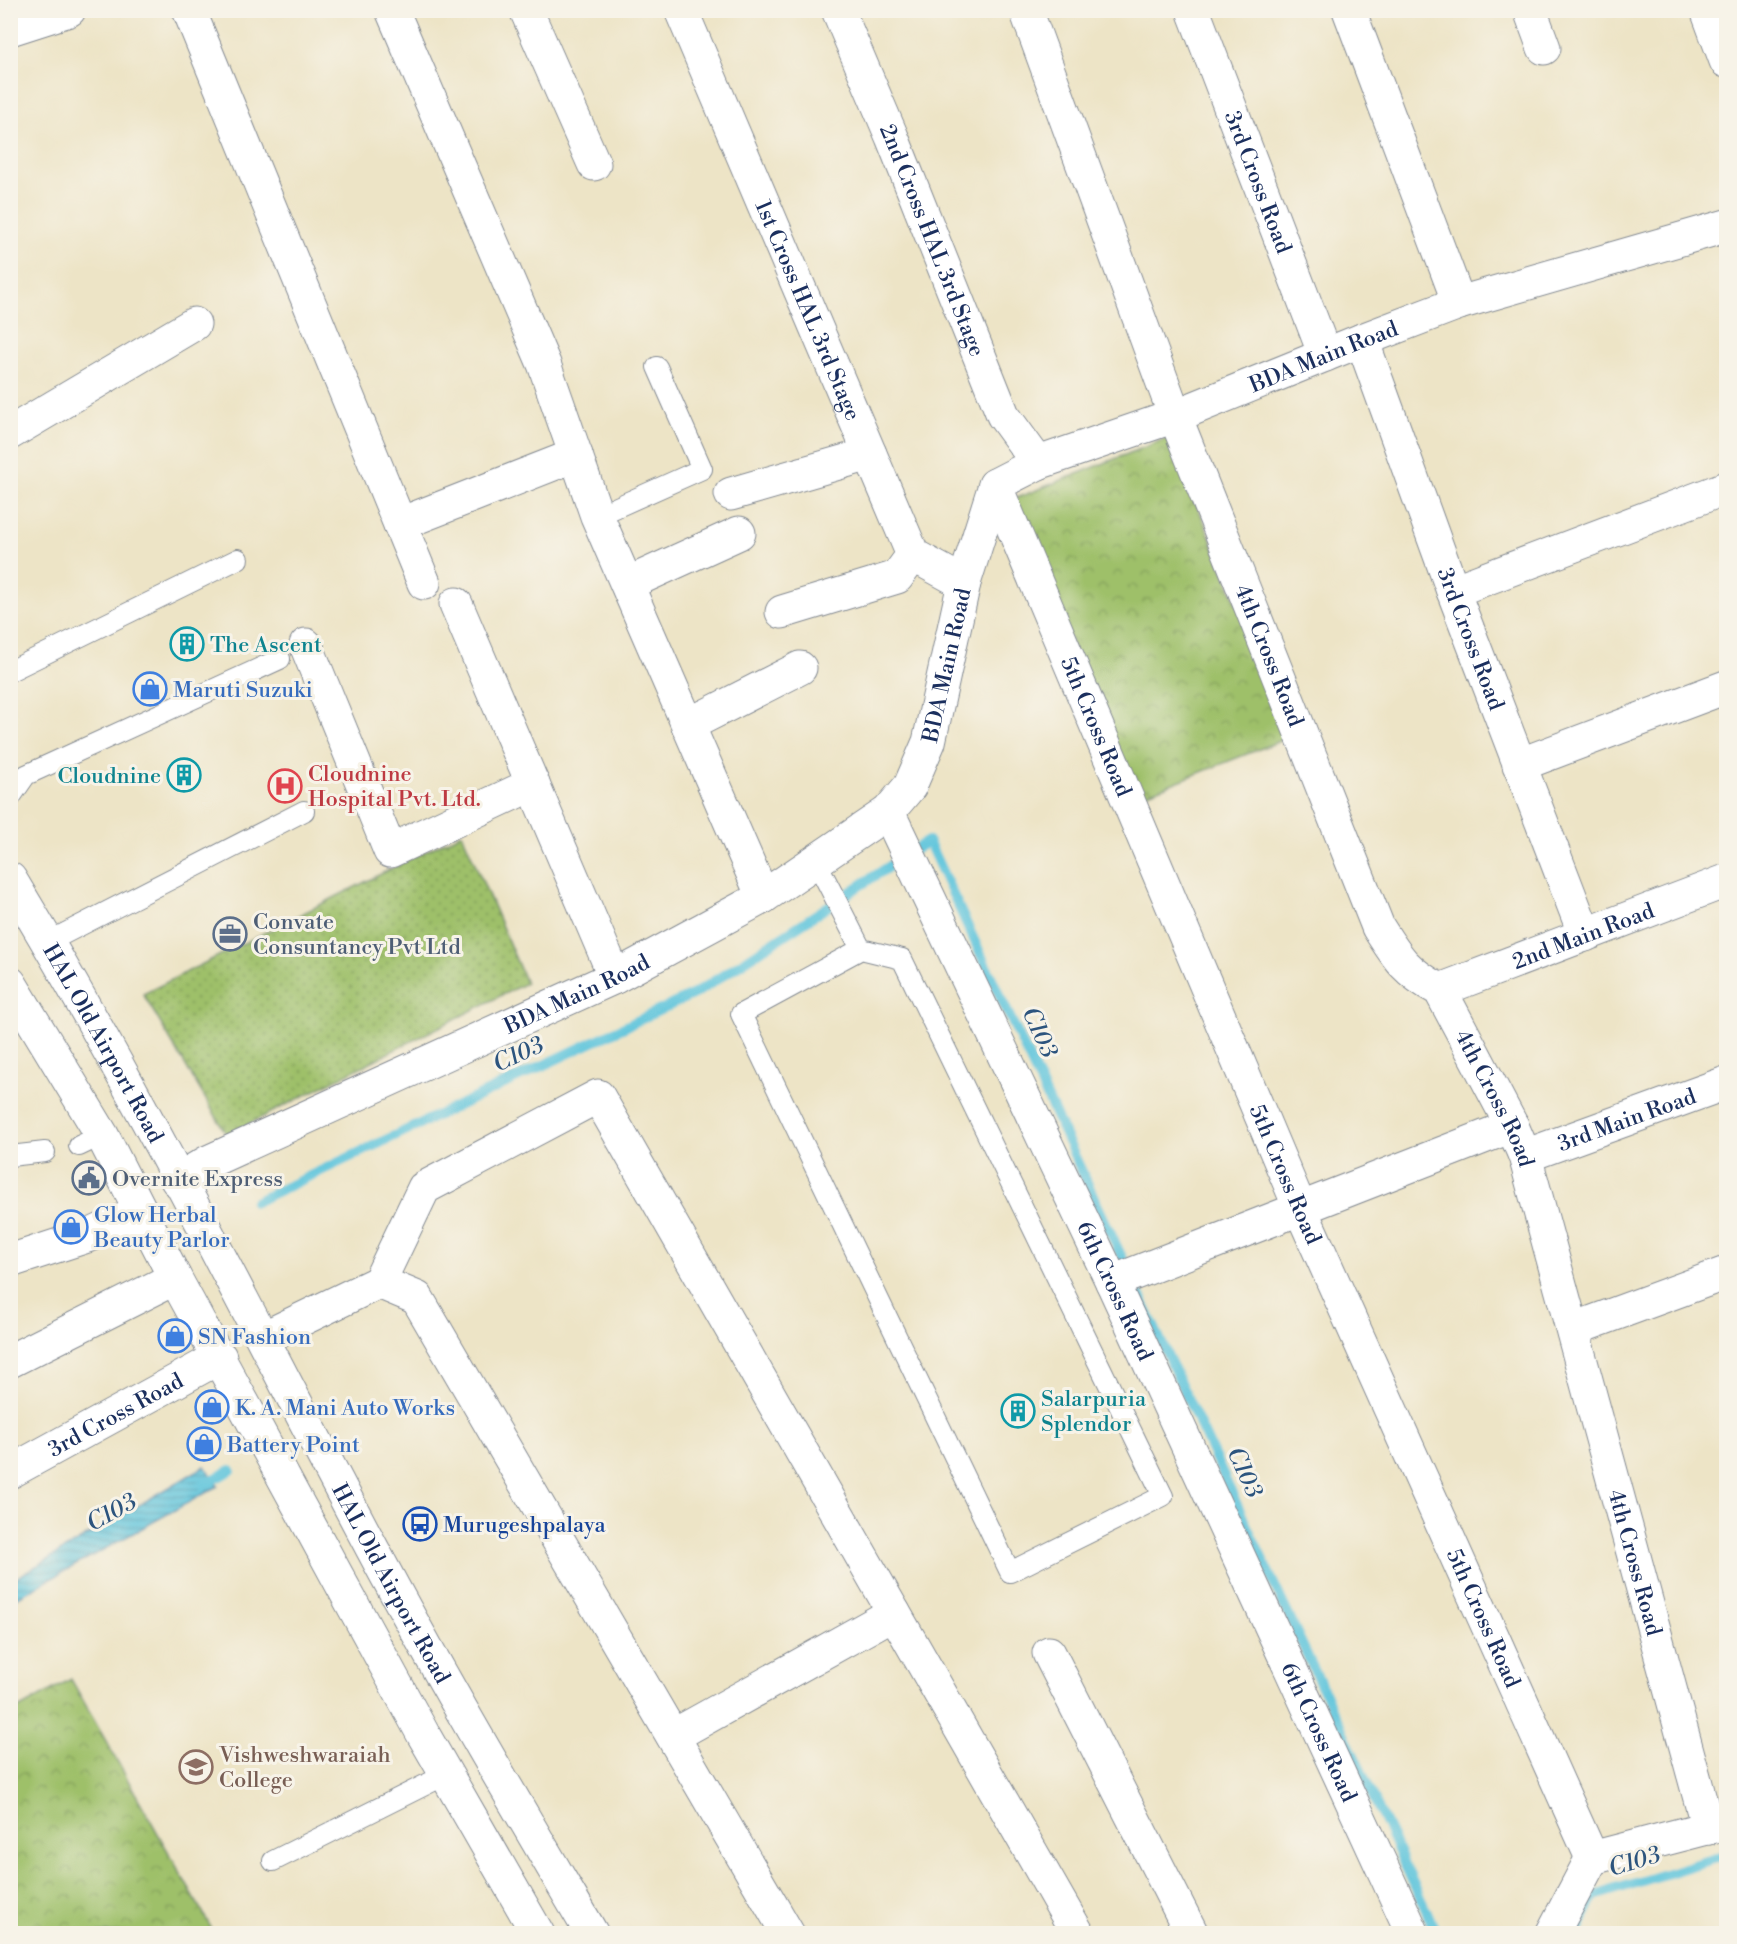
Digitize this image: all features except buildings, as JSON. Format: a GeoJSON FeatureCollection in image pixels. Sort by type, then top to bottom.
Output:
{"type":"FeatureCollection","features":[{"type":"Feature","properties":{"kind":"street"},"geometry":{"type":"LineString","coordinates":[[10,29],[69,10]]}},
{"type":"Feature","properties":{"kind":"street"},"geometry":{"type":"LineString","coordinates":[[189,10],[424,583]]}},
{"type":"Feature","properties":{"kind":"street"},"geometry":{"type":"LineString","coordinates":[[392,10],[544,364],[597,516],[763,897]]}},
{"type":"Feature","properties":{"kind":"street"},"geometry":{"type":"LineString","coordinates":[[526,10],[594,164]]}},
{"type":"Feature","properties":{"kind":"street","name":"1st Cross HAL 3rd Stage"},"geometry":{"type":"LineString","coordinates":[[681,10],[913,555]]}},
{"type":"Feature","properties":{"kind":"street","name":"2nd Cross HAL 3rd Stage"},"geometry":{"type":"LineString","coordinates":[[838,10],[892,137],[1003,415],[1038,463]]}},
{"type":"Feature","properties":{"kind":"street","name":"4th Cross Road"},"geometry":{"type":"LineString","coordinates":[[1026,10],[1175,416],[1378,927],[1401,964],[1421,980],[1440,990],[1512,1126],[1525,1156],[1717,1826]]}},
{"type":"Feature","properties":{"kind":"street","name":"3rd Cross Road"},"geometry":{"type":"LineString","coordinates":[[1193,10],[1325,355]]}},
{"type":"Feature","properties":{"kind":"street"},"geometry":{"type":"LineString","coordinates":[[1349,10],[1459,303]]}},
{"type":"Feature","properties":{"kind":"street"},"geometry":{"type":"LineString","coordinates":[[1530,10],[1544,48]]}},
{"type":"Feature","properties":{"kind":"street"},"geometry":{"type":"LineString","coordinates":[[1707,10],[1726,61]]}},
{"type":"Feature","properties":{"kind":"street","name":"BDA Main Road"},"geometry":{"type":"LineString","coordinates":[[177,1180],[219,1158],[615,977],[763,897],[817,863],[888,812],[910,786],[929,742],[964,583],[995,485],[1038,463],[1175,416],[1459,303],[1726,226]]}},
{"type":"Feature","properties":{"kind":"street"},"geometry":{"type":"LineString","coordinates":[[10,433],[194,324]]}},
{"type":"Feature","properties":{"kind":"street","name":"3rd Cross Road"},"geometry":{"type":"LineString","coordinates":[[1362,340],[1453,591],[1585,935]]}},
{"type":"Feature","properties":{"kind":"street"},"geometry":{"type":"LineString","coordinates":[[731,494],[870,454]]}},
{"type":"Feature","properties":{"kind":"street"},"geometry":{"type":"LineString","coordinates":[[400,524],[576,455]]}},
{"type":"Feature","properties":{"kind":"street","name":"5th Cross Road"},"geometry":{"type":"LineString","coordinates":[[995,485],[1300,1208],[1592,1858]]}},
{"type":"Feature","properties":{"kind":"street"},"geometry":{"type":"LineString","coordinates":[[1453,591],[1726,488]]}},
{"type":"Feature","properties":{"kind":"street"},"geometry":{"type":"LineString","coordinates":[[627,584],[739,533]]}},
{"type":"Feature","properties":{"kind":"street"},"geometry":{"type":"LineString","coordinates":[[782,612],[897,577],[913,555],[964,583]]}},
{"type":"Feature","properties":{"kind":"street"},"geometry":{"type":"LineString","coordinates":[[456,604],[615,977]]}},
{"type":"Feature","properties":{"kind":"street"},"geometry":{"type":"LineString","coordinates":[[293,652],[390,851],[533,784]]}},
{"type":"Feature","properties":{"kind":"street"},"geometry":{"type":"LineString","coordinates":[[688,725],[800,668]]}},
{"type":"Feature","properties":{"kind":"street"},"geometry":{"type":"LineString","coordinates":[[1519,765],[1726,687]]}},
{"type":"Feature","properties":{"kind":"street","name":"6th Cross Road"},"geometry":{"type":"LineString","coordinates":[[888,812],[1112,1282],[1413,1934]]}},
{"type":"Feature","properties":{"kind":"street","name":"HAL Old Airport Road"},"geometry":{"type":"LineString","coordinates":[[10,879],[91,1016],[380,1563],[484,1750],[592,1934]]}},
{"type":"Feature","properties":{"kind":"street","name":"2nd Main Road"},"geometry":{"type":"LineString","coordinates":[[1440,990],[1726,881]]}},
{"type":"Feature","properties":{"kind":"street","name":"HAL Old Airport Road"},"geometry":{"type":"LineString","coordinates":[[10,983],[91,1141],[140,1212],[445,1775],[538,1934]]}},
{"type":"Feature","properties":{"kind":"street","name":"3rd Main Road"},"geometry":{"type":"LineString","coordinates":[[1525,1156],[1726,1083]]}},
{"type":"Feature","properties":{"kind":"street"},"geometry":{"type":"LineString","coordinates":[[263,1338],[379,1282],[424,1188],[598,1096],[1078,1934]]}},
{"type":"Feature","properties":{"kind":"street"},"geometry":{"type":"LineString","coordinates":[[1112,1282],[1512,1126]]}},
{"type":"Feature","properties":{"kind":"street"},"geometry":{"type":"LineString","coordinates":[[10,1261],[93,1234],[140,1212]]}},
{"type":"Feature","properties":{"kind":"street"},"geometry":{"type":"LineString","coordinates":[[1574,1329],[1726,1273]]}},
{"type":"Feature","properties":{"kind":"street"},"geometry":{"type":"LineString","coordinates":[[10,1361],[175,1278]]}},
{"type":"Feature","properties":{"kind":"street"},"geometry":{"type":"LineString","coordinates":[[379,1282],[417,1298],[788,1934]]}},
{"type":"Feature","properties":{"kind":"street","name":"3rd Cross Road"},"geometry":{"type":"LineString","coordinates":[[10,1472],[220,1358]]}},
{"type":"Feature","properties":{"kind":"street"},"geometry":{"type":"LineString","coordinates":[[673,1736],[894,1613]]}},
{"type":"Feature","properties":{"kind":"street"},"geometry":{"type":"LineString","coordinates":[[1049,1653],[1192,1934]]}},
{"type":"Feature","properties":{"kind":"street"},"geometry":{"type":"LineString","coordinates":[[1552,1934],[1592,1858],[1717,1826]]}},
{"type":"Feature","properties":{"kind":"lane"},"geometry":{"type":"LineString","coordinates":[[597,516],[702,469],[657,367]]}},
{"type":"Feature","properties":{"kind":"lane"},"geometry":{"type":"LineString","coordinates":[[10,670],[238,559]]}},
{"type":"Feature","properties":{"kind":"lane"},"geometry":{"type":"LineString","coordinates":[[10,798],[26,775],[293,652]]}},
{"type":"Feature","properties":{"kind":"lane"},"geometry":{"type":"LineString","coordinates":[[48,942],[304,811]]}},
{"type":"Feature","properties":{"kind":"lane"},"geometry":{"type":"LineString","coordinates":[[817,863],[861,949],[902,959],[1163,1496],[1010,1572],[741,1014],[861,949]]}},
{"type":"Feature","properties":{"kind":"lane"},"geometry":{"type":"LineString","coordinates":[[10,1156],[45,1152]]}},
{"type":"Feature","properties":{"kind":"lane"},"geometry":{"type":"LineString","coordinates":[[273,1861],[445,1775]]}},
{"type":"Feature","properties":{"kind":"green space"},"geometry":{"type":"Polygon","coordinates":[[[1170,437],[1290,737],[1133,799],[1014,499],[1170,437]]]}},
{"type":"Feature","properties":{"kind":"green space"},"geometry":{"type":"Polygon","coordinates":[[[462,833],[526,983],[227,1135],[143,994],[462,833]]]}},
{"type":"Feature","properties":{"kind":"green space"},"geometry":{"type":"Polygon","coordinates":[[[71,1679],[214,1933],[11,1933],[11,1713],[71,1679]]]}},
{"type":"Feature","properties":{"kind":"water"},"geometry":{"type":"Polygon","coordinates":[[[205,1466],[218,1486],[11,1601],[11,1581],[205,1466]]]}},
{"type":"Feature","properties":{"kind":"waterway","name":"C103"},"geometry":{"type":"LineString","coordinates":[[255,1202],[696,993],[928,841],[1437,1934]]}},
{"type":"Feature","properties":{"kind":"waterway","name":"C103"},"geometry":{"type":"LineString","coordinates":[[203,1485],[231,1470]]}},
{"type":"Feature","properties":{"kind":"waterway","name":"C103"},"geometry":{"type":"LineString","coordinates":[[1576,1934],[1594,1896],[1726,1855]]}},
{"type":"Feature","properties":{"kind":"place","name":"The Ascent"},"geometry":{"type":"Point","coordinates":[187,644]}},
{"type":"Feature","properties":{"kind":"place","name":"Maruti Suzuki"},"geometry":{"type":"Point","coordinates":[150,689]}},
{"type":"Feature","properties":{"kind":"place","name":"Cloudnine"},"geometry":{"type":"Point","coordinates":[184,775]}},
{"type":"Feature","properties":{"kind":"place","name":"Cloudnine Hospital Pvt. Ltd."},"geometry":{"type":"Point","coordinates":[285,786]}},
{"type":"Feature","properties":{"kind":"place","name":"Convate Consuntancy Pvt Ltd"},"geometry":{"type":"Point","coordinates":[230,934]}},
{"type":"Feature","properties":{"kind":"place","name":"Overnite Express"},"geometry":{"type":"Point","coordinates":[89,1178]}},
{"type":"Feature","properties":{"kind":"place","name":"Glow Herbal Beauty Parlor"},"geometry":{"type":"Point","coordinates":[71,1227]}},
{"type":"Feature","properties":{"kind":"place","name":"SN Fashion"},"geometry":{"type":"Point","coordinates":[175,1336]}},
{"type":"Feature","properties":{"kind":"place","name":"K. A. Mani Auto Works"},"geometry":{"type":"Point","coordinates":[212,1407]}},
{"type":"Feature","properties":{"kind":"place","name":"Salarpuria Splendor"},"geometry":{"type":"Point","coordinates":[1018,1411]}},
{"type":"Feature","properties":{"kind":"place","name":"Battery Point"},"geometry":{"type":"Point","coordinates":[204,1444]}},
{"type":"Feature","properties":{"kind":"place","name":"Murugeshpalaya"},"geometry":{"type":"Point","coordinates":[420,1524]}},
{"type":"Feature","properties":{"kind":"place","name":"Vishweshwaraiah College"},"geometry":{"type":"Point","coordinates":[196,1767]}}]}
